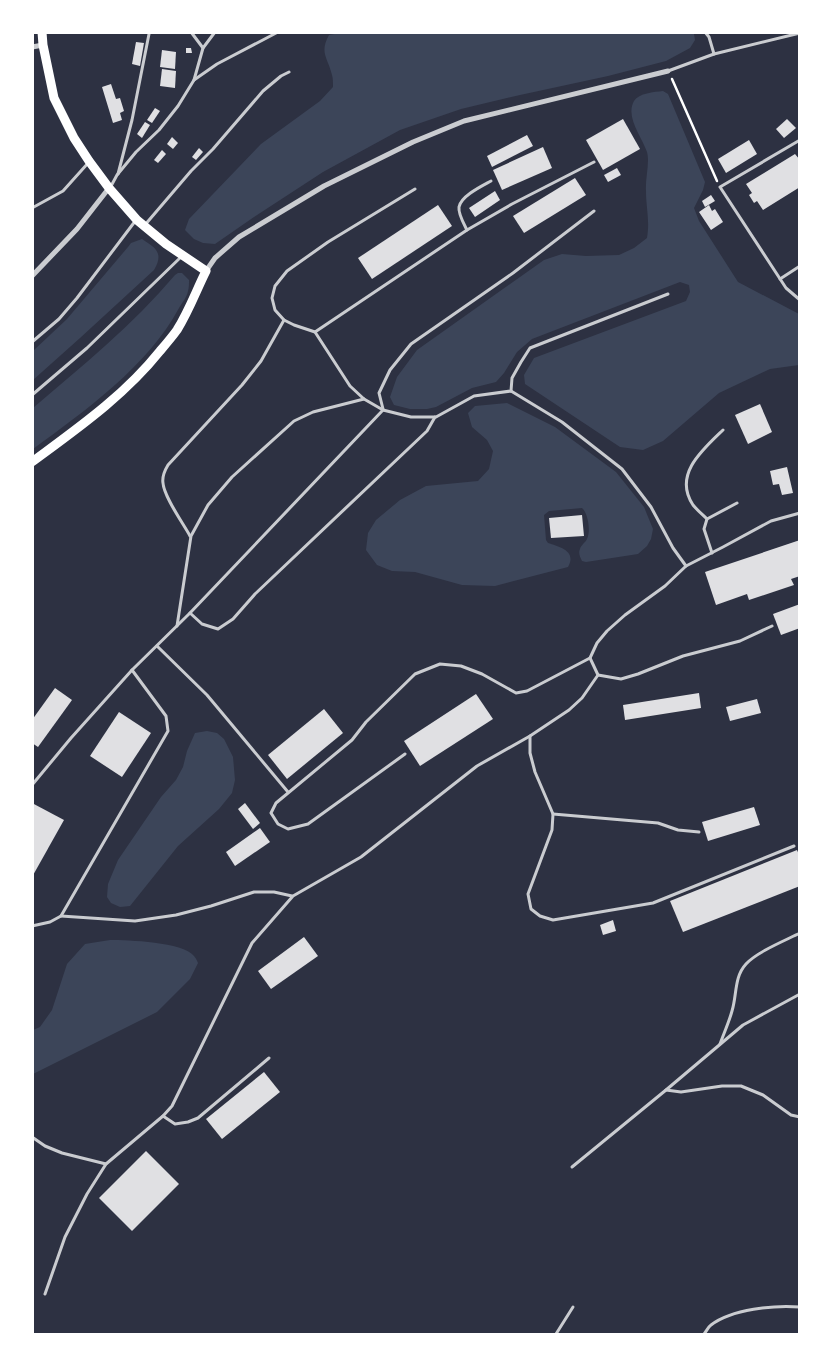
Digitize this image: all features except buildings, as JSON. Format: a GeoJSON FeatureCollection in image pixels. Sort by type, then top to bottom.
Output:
{"type":"FeatureCollection","features":[{"type":"Feature","properties":{"kind":"main road"},"geometry":{"type":"LineString","coordinates":[[32,462],[80,428],[146,369],[176,331],[206,271],[140,223],[109,188],[89,161],[74,138],[54,98],[42,32]]}},
{"type":"Feature","properties":{"kind":"street"},"geometry":{"type":"LineString","coordinates":[[32,47],[43,45]]}},
{"type":"Feature","properties":{"kind":"street"},"geometry":{"type":"LineString","coordinates":[[206,271],[215,258],[239,237],[324,186],[414,142],[464,121],[668,71]]}},
{"type":"Feature","properties":{"kind":"street"},"geometry":{"type":"LineString","coordinates":[[32,276],[77,229],[109,188]]}},
{"type":"Feature","properties":{"kind":"lane"},"geometry":{"type":"LineString","coordinates":[[191,32],[203,48]]}},
{"type":"Feature","properties":{"kind":"lane"},"geometry":{"type":"LineString","coordinates":[[109,188],[136,152],[160,130],[178,106],[194,80],[203,48],[216,32]]}},
{"type":"Feature","properties":{"kind":"lane"},"geometry":{"type":"LineString","coordinates":[[194,80],[216,64],[278,32]]}},
{"type":"Feature","properties":{"kind":"lane"},"geometry":{"type":"LineString","coordinates":[[705,32],[709,37],[714,54]]}},
{"type":"Feature","properties":{"kind":"lane"},"geometry":{"type":"LineString","coordinates":[[668,71],[714,54],[800,33]]}},
{"type":"Feature","properties":{"kind":"lane"},"geometry":{"type":"LineString","coordinates":[[118,175],[132,120],[149,34]]}},
{"type":"Feature","properties":{"kind":"lane"},"geometry":{"type":"LineString","coordinates":[[32,342],[59,319],[140,223],[213,149],[263,91],[289,72]]}},
{"type":"Feature","properties":{"kind":"lane"},"geometry":{"type":"LineString","coordinates":[[800,140],[720,187],[786,288],[800,300]]}},
{"type":"Feature","properties":{"kind":"lane"},"geometry":{"type":"LineString","coordinates":[[32,208],[63,191],[89,161]]}},
{"type":"Feature","properties":{"kind":"lane"},"geometry":{"type":"LineString","coordinates":[[315,332],[467,230],[512,204],[594,162]]}},
{"type":"Feature","properties":{"kind":"lane"},"geometry":{"type":"LineString","coordinates":[[467,230],[459,206],[470,193],[491,181]]}},
{"type":"Feature","properties":{"kind":"lane"},"geometry":{"type":"LineString","coordinates":[[415,189],[328,242],[287,271],[274,286],[272,298],[274,310],[284,320],[315,332],[350,386],[364,399],[383,410],[411,417],[436,417]]}},
{"type":"Feature","properties":{"kind":"lane"},"geometry":{"type":"LineString","coordinates":[[383,410],[380,392],[390,370],[411,344],[513,272],[594,211]]}},
{"type":"Feature","properties":{"kind":"lane"},"geometry":{"type":"LineString","coordinates":[[32,395],[86,348],[183,255]]}},
{"type":"Feature","properties":{"kind":"lane"},"geometry":{"type":"LineString","coordinates":[[780,279],[800,266]]}},
{"type":"Feature","properties":{"kind":"lane"},"geometry":{"type":"LineString","coordinates":[[511,391],[512,378],[530,348],[668,294]]}},
{"type":"Feature","properties":{"kind":"lane"},"geometry":{"type":"LineString","coordinates":[[191,536],[165,493],[162,482],[165,471],[168,465],[247,379],[261,361],[284,320]]}},
{"type":"Feature","properties":{"kind":"lane"},"geometry":{"type":"LineString","coordinates":[[190,613],[202,624],[218,629],[233,619],[255,594],[427,431],[436,417],[474,396],[511,391],[562,422],[622,469],[652,506],[673,548],[686,566]]}},
{"type":"Feature","properties":{"kind":"lane"},"geometry":{"type":"LineString","coordinates":[[177,626],[191,536],[208,505],[232,477],[294,421],[313,412],[364,399]]}},
{"type":"Feature","properties":{"kind":"lane"},"geometry":{"type":"LineString","coordinates":[[32,785],[132,670],[190,613],[383,410]]}},
{"type":"Feature","properties":{"kind":"lane"},"geometry":{"type":"LineString","coordinates":[[707,519],[694,507],[688,496],[686,482],[691,465],[704,447],[722,430]]}},
{"type":"Feature","properties":{"kind":"lane"},"geometry":{"type":"LineString","coordinates":[[712,553],[704,528],[707,519],[737,503]]}},
{"type":"Feature","properties":{"kind":"lane"},"geometry":{"type":"LineString","coordinates":[[405,754],[308,824],[288,829],[278,824],[271,813],[276,803],[288,792],[352,740],[366,722],[415,674],[440,664],[461,666],[482,674],[516,693],[527,690],[590,658],[597,643],[607,631],[625,615],[665,586],[686,566],[771,521],[800,513]]}},
{"type":"Feature","properties":{"kind":"lane"},"geometry":{"type":"LineString","coordinates":[[598,675],[621,679],[683,656],[740,642],[772,626]]}},
{"type":"Feature","properties":{"kind":"lane"},"geometry":{"type":"LineString","coordinates":[[157,646],[208,695],[288,792]]}},
{"type":"Feature","properties":{"kind":"lane"},"geometry":{"type":"LineString","coordinates":[[590,658],[598,675]]}},
{"type":"Feature","properties":{"kind":"lane"},"geometry":{"type":"LineString","coordinates":[[32,926],[50,922],[61,916],[168,731],[166,716],[132,670]]}},
{"type":"Feature","properties":{"kind":"lane"},"geometry":{"type":"LineString","coordinates":[[45,1294],[65,1237],[87,1194],[106,1164],[163,1116],[172,1106],[252,943],[293,896],[361,858],[477,766],[530,736],[569,710],[582,698],[598,675]]}},
{"type":"Feature","properties":{"kind":"lane"},"geometry":{"type":"LineString","coordinates":[[530,736],[530,753],[535,772],[553,814],[552,830],[528,894],[532,909],[540,916],[553,920],[653,903],[794,846]]}},
{"type":"Feature","properties":{"kind":"lane"},"geometry":{"type":"LineString","coordinates":[[553,814],[658,823],[678,830],[698,832]]}},
{"type":"Feature","properties":{"kind":"lane"},"geometry":{"type":"LineString","coordinates":[[61,916],[135,921],[211,906],[254,892],[274,892],[293,896]]}},
{"type":"Feature","properties":{"kind":"lane"},"geometry":{"type":"LineString","coordinates":[[720,1044],[733,1010],[736,982],[746,964],[754,957],[800,933]]}},
{"type":"Feature","properties":{"kind":"lane"},"geometry":{"type":"LineString","coordinates":[[572,1167],[743,1025],[800,994]]}},
{"type":"Feature","properties":{"kind":"lane"},"geometry":{"type":"LineString","coordinates":[[163,1116],[175,1124],[198,1118],[269,1058]]}},
{"type":"Feature","properties":{"kind":"lane"},"geometry":{"type":"LineString","coordinates":[[666,1090],[681,1092],[722,1086],[741,1086],[763,1095],[791,1115],[800,1117]]}},
{"type":"Feature","properties":{"kind":"lane"},"geometry":{"type":"LineString","coordinates":[[32,1136],[46,1146],[62,1153],[106,1164]]}},
{"type":"Feature","properties":{"kind":"lane"},"geometry":{"type":"LineString","coordinates":[[704,1334],[711,1325],[733,1314],[755,1309],[784,1306],[800,1307]]}},
{"type":"Feature","properties":{"kind":"lane"},"geometry":{"type":"LineString","coordinates":[[556,1334],[573,1307]]}},
{"type":"Feature","properties":{"kind":"path"},"geometry":{"type":"LineString","coordinates":[[668,71],[720,187]]}},
{"type":"Feature","properties":{"kind":"shaded area"},"geometry":{"type":"Polygon","coordinates":[[[692,32],[695,40],[690,48],[666,61],[461,109],[400,130],[323,172],[215,244],[203,243],[194,239],[185,230],[189,219],[261,144],[320,101],[333,87],[332,76],[324,51],[329,35],[340,33],[692,32]]]}},
{"type":"Feature","properties":{"kind":"shaded area"},"geometry":{"type":"Polygon","coordinates":[[[663,91],[668,94],[705,182],[694,208],[699,221],[738,282],[799,314],[799,365],[770,369],[719,393],[663,441],[643,450],[620,447],[525,384],[524,375],[534,358],[686,301],[690,292],[689,285],[680,282],[532,339],[517,352],[496,382],[472,388],[436,407],[410,409],[394,405],[390,397],[397,377],[417,350],[544,260],[562,254],[586,256],[619,255],[634,248],[647,238],[646,186],[648,156],[635,127],[632,107],[634,101],[639,96],[663,91]]]}},
{"type":"Feature","properties":{"kind":"shaded area"},"geometry":{"type":"Polygon","coordinates":[[[142,239],[155,248],[157,252],[158,259],[154,270],[33,380],[33,351],[67,319],[131,243],[142,239]]]}},
{"type":"Feature","properties":{"kind":"shaded area"},"geometry":{"type":"Polygon","coordinates":[[[178,273],[182,273],[189,280],[187,293],[166,329],[150,349],[114,386],[33,449],[33,408],[125,328],[178,273]]]}},
{"type":"Feature","properties":{"kind":"shaded area"},"geometry":{"type":"Polygon","coordinates":[[[507,403],[555,427],[616,472],[644,507],[653,529],[647,546],[638,554],[582,561],[579,550],[587,539],[589,527],[586,514],[582,508],[549,511],[544,515],[546,540],[548,543],[562,548],[569,553],[570,562],[568,567],[495,586],[462,585],[415,572],[392,571],[377,565],[366,550],[368,533],[376,520],[400,500],[426,486],[478,481],[489,469],[493,451],[487,440],[472,427],[468,413],[475,406],[507,403]]]}},
{"type":"Feature","properties":{"kind":"shaded area"},"geometry":{"type":"Polygon","coordinates":[[[207,731],[217,733],[224,739],[233,757],[235,780],[232,793],[219,809],[178,846],[130,906],[120,907],[111,903],[107,897],[108,884],[118,860],[161,797],[176,780],[183,767],[187,751],[195,733],[207,731]]]}},
{"type":"Feature","properties":{"kind":"shaded area"},"geometry":{"type":"Polygon","coordinates":[[[110,940],[155,943],[179,948],[188,951],[198,963],[190,979],[157,1012],[33,1074],[33,1030],[40,1027],[52,1010],[67,964],[85,944],[110,940]]]}}]}
